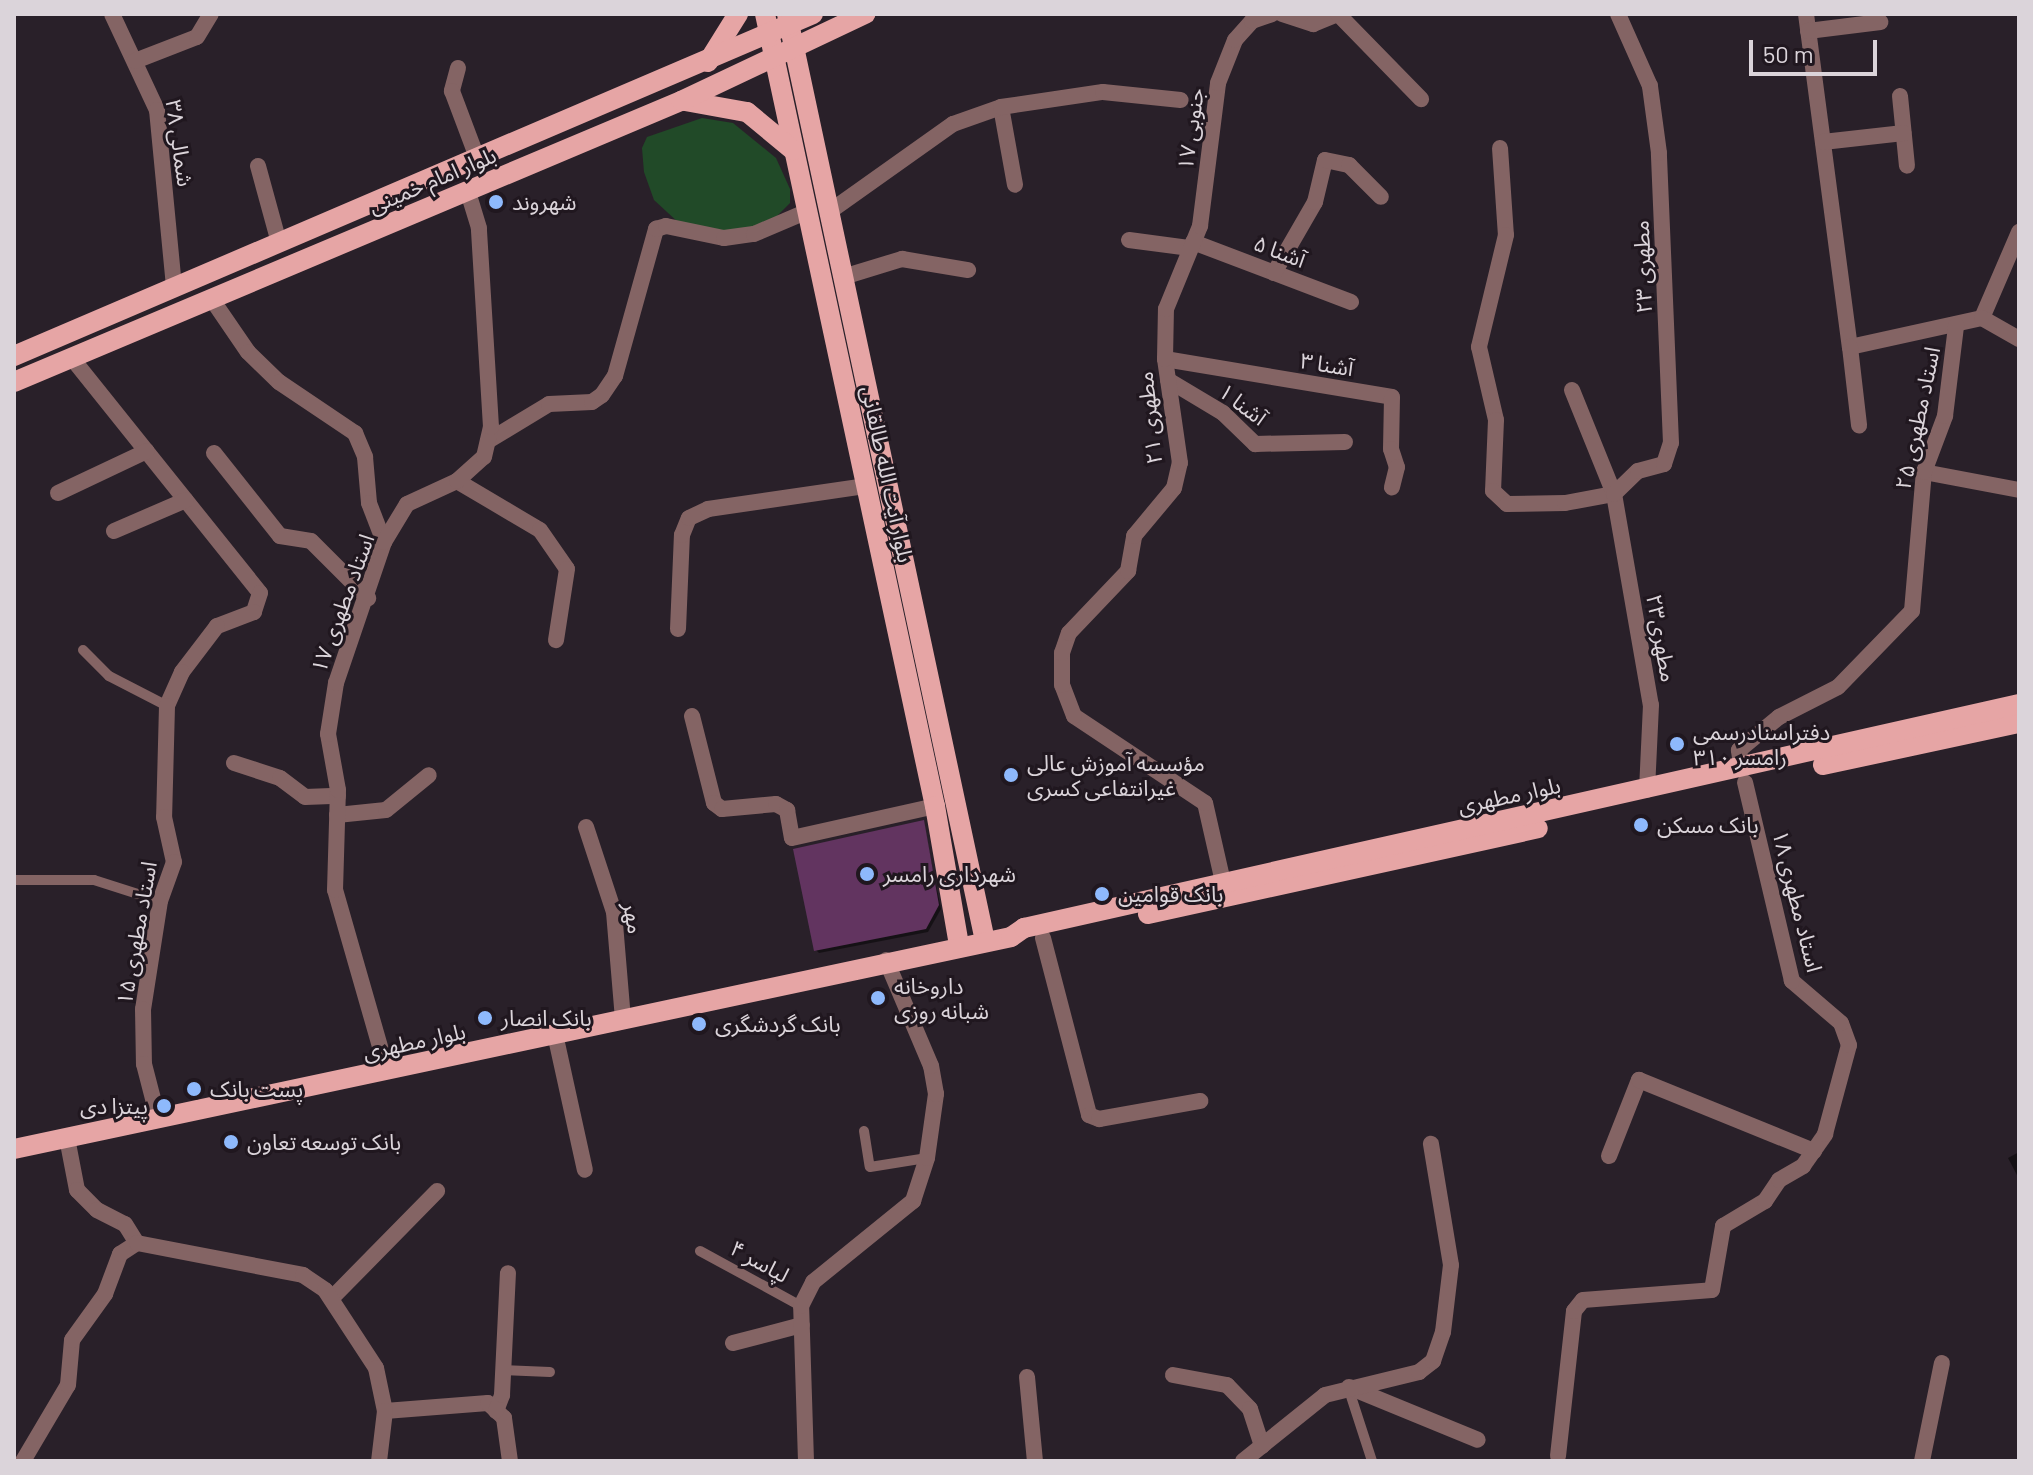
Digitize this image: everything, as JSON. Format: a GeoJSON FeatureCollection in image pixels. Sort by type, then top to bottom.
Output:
{"type":"FeatureCollection","features":[{"type":"Feature","properties":{"kind":"main road"},"geometry":{"type":"LineString","coordinates":[[707,64],[738,14]]}},
{"type":"Feature","properties":{"kind":"main road","name":"بلوار آیت الله طالقانی"},"geometry":{"type":"LineString","coordinates":[[765,14],[808,211],[847,348],[985,941]]}},
{"type":"Feature","properties":{"kind":"main road","name":"بلوار امام خمینی"},"geometry":{"type":"LineString","coordinates":[[14,356],[707,64],[770,35],[788,20],[813,14]]}},
{"type":"Feature","properties":{"kind":"main road","name":"بلوار امام خمینی"},"geometry":{"type":"LineString","coordinates":[[14,382],[681,101],[865,14]]}},
{"type":"Feature","properties":{"kind":"main road","name":"بلوار آیت الله طالقانی"},"geometry":{"type":"LineString","coordinates":[[788,20],[843,277],[847,348],[866,486],[935,806],[959,945]]}},
{"type":"Feature","properties":{"kind":"main road"},"geometry":{"type":"LineString","coordinates":[[681,101],[747,112],[795,151]]}},
{"type":"Feature","properties":{"kind":"main road"},"geometry":{"type":"LineString","coordinates":[[468,192],[469,164]]}},
{"type":"Feature","properties":{"kind":"main road","name":"بلوار مطهری"},"geometry":{"type":"LineString","coordinates":[[14,1149],[387,1071],[959,945],[1011,937],[1043,938],[1223,882],[1647,790],[1744,776],[2019,704]]}},
{"type":"Feature","properties":{"kind":"main road","name":"بلوار مطهری"},"geometry":{"type":"LineString","coordinates":[[1011,937],[1024,928],[1101,918],[1744,776],[2019,723]]}},
{"type":"Feature","properties":{"kind":"street","name":"شمالی ۳۸"},"geometry":{"type":"LineString","coordinates":[[112,14],[157,110],[174,287]]}},
{"type":"Feature","properties":{"kind":"street"},"geometry":{"type":"LineString","coordinates":[[135,61],[197,37],[211,14]]}},
{"type":"Feature","properties":{"kind":"street","name":"جنوبی ۱۷"},"geometry":{"type":"LineString","coordinates":[[1200,226],[1218,83],[1235,40],[1252,21],[1272,14]]}},
{"type":"Feature","properties":{"kind":"street"},"geometry":{"type":"LineString","coordinates":[[1282,14],[1313,24],[1338,14],[1421,99]]}},
{"type":"Feature","properties":{"kind":"street","name":"مطهری ۲۳"},"geometry":{"type":"LineString","coordinates":[[1614,494],[1638,471],[1664,464],[1671,443],[1659,153],[1650,86],[1618,14]]}},
{"type":"Feature","properties":{"kind":"street"},"geometry":{"type":"LineString","coordinates":[[1859,425],[1807,22],[1880,22]]}},
{"type":"Feature","properties":{"kind":"street"},"geometry":{"type":"LineString","coordinates":[[458,68],[452,91],[469,164]]}},
{"type":"Feature","properties":{"kind":"street"},"geometry":{"type":"LineString","coordinates":[[829,212],[953,124],[1001,107],[1103,92],[1181,100]]}},
{"type":"Feature","properties":{"kind":"street"},"geometry":{"type":"LineString","coordinates":[[1900,96],[1907,166]]}},
{"type":"Feature","properties":{"kind":"street"},"geometry":{"type":"LineString","coordinates":[[1001,107],[1015,185]]}},
{"type":"Feature","properties":{"kind":"street"},"geometry":{"type":"LineString","coordinates":[[1823,142],[1903,133]]}},
{"type":"Feature","properties":{"kind":"street"},"geometry":{"type":"LineString","coordinates":[[1500,148],[1506,235],[1479,347],[1496,420],[1493,491],[1507,504],[1565,503],[1614,494]]}},
{"type":"Feature","properties":{"kind":"street"},"geometry":{"type":"LineString","coordinates":[[1274,273],[1315,202],[1325,160],[1349,165],[1381,197]]}},
{"type":"Feature","properties":{"kind":"street"},"geometry":{"type":"LineString","coordinates":[[258,166],[279,243]]}},
{"type":"Feature","properties":{"kind":"street"},"geometry":{"type":"LineString","coordinates":[[468,192],[479,228],[491,427],[488,441]]}},
{"type":"Feature","properties":{"kind":"street"},"geometry":{"type":"LineString","coordinates":[[488,441],[549,404],[592,402],[602,395],[615,376],[656,229],[666,226],[724,238],[754,234],[808,211]]}},
{"type":"Feature","properties":{"kind":"street","name":"مطهری ۲۱"},"geometry":{"type":"LineString","coordinates":[[1200,226],[1166,309],[1165,359],[1180,463],[1174,488],[1134,536],[1128,571],[1069,633],[1062,653],[1062,685],[1074,716],[1205,803],[1223,882]]}},
{"type":"Feature","properties":{"kind":"street"},"geometry":{"type":"LineString","coordinates":[[1982,318],[2019,232]]}},
{"type":"Feature","properties":{"kind":"street","name":"آشنا ۵"},"geometry":{"type":"LineString","coordinates":[[1129,240],[1192,245],[1351,302]]}},
{"type":"Feature","properties":{"kind":"street"},"geometry":{"type":"LineString","coordinates":[[843,277],[902,259],[968,270]]}},
{"type":"Feature","properties":{"kind":"street"},"geometry":{"type":"LineString","coordinates":[[211,298],[248,352],[279,382],[355,433],[365,457],[369,503],[384,542]]}},
{"type":"Feature","properties":{"kind":"street"},"geometry":{"type":"LineString","coordinates":[[1850,347],[1982,318],[2019,339]]}},
{"type":"Feature","properties":{"kind":"street","name":"استاد مطهری ۲۵"},"geometry":{"type":"LineString","coordinates":[[1744,776],[1739,750],[1779,717],[1838,687],[1912,611],[1924,472],[1945,416],[1956,326]]}},
{"type":"Feature","properties":{"kind":"street"},"geometry":{"type":"LineString","coordinates":[[71,357],[260,593],[254,612],[217,626],[182,672],[167,706]]}},
{"type":"Feature","properties":{"kind":"street","name":"آشنا ۳"},"geometry":{"type":"LineString","coordinates":[[1165,359],[1392,397],[1391,449],[1397,467],[1392,487]]}},
{"type":"Feature","properties":{"kind":"street","name":"آشنا ۱"},"geometry":{"type":"LineString","coordinates":[[1168,380],[1223,413],[1255,444],[1345,442]]}},
{"type":"Feature","properties":{"kind":"street","name":"مطهری۲۳"},"geometry":{"type":"LineString","coordinates":[[1572,390],[1614,494],[1651,705],[1647,790]]}},
{"type":"Feature","properties":{"kind":"street","name":"استاد مطهری ۱۷"},"geometry":{"type":"LineString","coordinates":[[387,1071],[335,890],[338,796],[328,734],[336,683],[368,598],[384,542],[407,504],[457,481],[484,457],[488,441]]}},
{"type":"Feature","properties":{"kind":"street"},"geometry":{"type":"LineString","coordinates":[[58,493],[147,451]]}},
{"type":"Feature","properties":{"kind":"street"},"geometry":{"type":"LineString","coordinates":[[214,453],[280,536],[311,541],[368,598]]}},
{"type":"Feature","properties":{"kind":"street"},"geometry":{"type":"LineString","coordinates":[[1924,472],[2019,490]]}},
{"type":"Feature","properties":{"kind":"street"},"geometry":{"type":"LineString","coordinates":[[457,481],[540,530],[567,569],[556,640]]}},
{"type":"Feature","properties":{"kind":"street"},"geometry":{"type":"LineString","coordinates":[[678,629],[682,535],[689,518],[708,509],[866,486]]}},
{"type":"Feature","properties":{"kind":"street"},"geometry":{"type":"LineString","coordinates":[[114,531],[186,500]]}},
{"type":"Feature","properties":{"kind":"street","name":"استاد مطهری ۱۵"},"geometry":{"type":"LineString","coordinates":[[158,1118],[144,1064],[143,1009],[160,901],[174,862],[164,817],[167,706]]}},
{"type":"Feature","properties":{"kind":"street"},"geometry":{"type":"LineString","coordinates":[[692,716],[714,803],[722,809],[776,804],[787,810],[792,838],[935,806]]}},
{"type":"Feature","properties":{"kind":"street"},"geometry":{"type":"LineString","coordinates":[[234,763],[280,778],[305,797],[338,796]]}},
{"type":"Feature","properties":{"kind":"street"},"geometry":{"type":"LineString","coordinates":[[337,815],[386,810],[429,775]]}},
{"type":"Feature","properties":{"kind":"street","name":"استاد مطهری ۱۸"},"geometry":{"type":"LineString","coordinates":[[1558,1456],[1574,1311],[1583,1300],[1712,1290],[1723,1226],[1765,1201],[1779,1180],[1803,1166],[1825,1134],[1849,1045],[1841,1023],[1792,981],[1744,776]]}},
{"type":"Feature","properties":{"kind":"street","name":"مهر"},"geometry":{"type":"LineString","coordinates":[[586,827],[614,912],[623,1019]]}},
{"type":"Feature","properties":{"kind":"street"},"geometry":{"type":"LineString","coordinates":[[1043,938],[1089,1115],[1099,1119],[1200,1101]]}},
{"type":"Feature","properties":{"kind":"street"},"geometry":{"type":"LineString","coordinates":[[806,1461],[801,1306],[813,1282],[913,1201],[927,1158],[936,1094],[931,1066],[886,960]]}},
{"type":"Feature","properties":{"kind":"street"},"geometry":{"type":"LineString","coordinates":[[555,1034],[585,1170]]}},
{"type":"Feature","properties":{"kind":"street"},"geometry":{"type":"LineString","coordinates":[[1609,1156],[1639,1080],[1814,1151]]}},
{"type":"Feature","properties":{"kind":"street"},"geometry":{"type":"LineString","coordinates":[[67,1138],[77,1190],[97,1210],[125,1224],[137,1243]]}},
{"type":"Feature","properties":{"kind":"street"},"geometry":{"type":"LineString","coordinates":[[1243,1461],[1325,1395],[1419,1372],[1433,1361],[1451,1265],[1431,1144]]}},
{"type":"Feature","properties":{"kind":"street"},"geometry":{"type":"LineString","coordinates":[[332,1298],[437,1191]]}},
{"type":"Feature","properties":{"kind":"street"},"geometry":{"type":"LineString","coordinates":[[23,1461],[68,1385],[72,1340],[105,1294],[120,1254],[137,1243],[303,1275],[332,1298],[376,1368],[385,1411],[379,1461]]}},
{"type":"Feature","properties":{"kind":"street"},"geometry":{"type":"LineString","coordinates":[[496,1411],[503,1370],[508,1273]]}},
{"type":"Feature","properties":{"kind":"street"},"geometry":{"type":"LineString","coordinates":[[733,1343],[802,1325]]}},
{"type":"Feature","properties":{"kind":"street"},"geometry":{"type":"LineString","coordinates":[[1922,1461],[1942,1363]]}},
{"type":"Feature","properties":{"kind":"street"},"geometry":{"type":"LineString","coordinates":[[1173,1375],[1227,1385],[1250,1409],[1262,1446]]}},
{"type":"Feature","properties":{"kind":"street"},"geometry":{"type":"LineString","coordinates":[[1027,1377],[1035,1461]]}},
{"type":"Feature","properties":{"kind":"street"},"geometry":{"type":"LineString","coordinates":[[1348,1387],[1478,1440]]}},
{"type":"Feature","properties":{"kind":"street"},"geometry":{"type":"LineString","coordinates":[[385,1411],[488,1403],[504,1418],[510,1461]]}},
{"type":"Feature","properties":{"kind":"lane"},"geometry":{"type":"LineString","coordinates":[[83,650],[109,676],[167,706]]}},
{"type":"Feature","properties":{"kind":"lane"},"geometry":{"type":"LineString","coordinates":[[14,880],[94,880],[160,901]]}},
{"type":"Feature","properties":{"kind":"lane"},"geometry":{"type":"LineString","coordinates":[[864,1131],[870,1167],[927,1158]]}},
{"type":"Feature","properties":{"kind":"lane","name":"لپاسر ۴"},"geometry":{"type":"LineString","coordinates":[[700,1251],[801,1306]]}},
{"type":"Feature","properties":{"kind":"lane"},"geometry":{"type":"LineString","coordinates":[[503,1370],[550,1372]]}},
{"type":"Feature","properties":{"kind":"lane"},"geometry":{"type":"LineString","coordinates":[[1348,1387],[1372,1461]]}},
{"type":"Feature","properties":{"kind":"green space"},"geometry":{"type":"Polygon","coordinates":[[[702,118],[733,123],[776,158],[790,189],[790,203],[773,220],[737,233],[680,224],[654,200],[644,172],[642,148],[647,137],[702,118]]]}},
{"type":"Feature","properties":{"kind":"building","name":"شهرداری رامسر"},"geometry":{"type":"Polygon","coordinates":[[[924,820],[939,905],[926,929],[814,951],[793,849],[924,820]]]}},
{"type":"Feature","properties":{"kind":"place","name":"شهروند"},"geometry":{"type":"Point","coordinates":[496,202]}},
{"type":"Feature","properties":{"kind":"place","name":"دفتراسنادرسمی ۳۱۰ رامسر"},"geometry":{"type":"Point","coordinates":[1677,744]}},
{"type":"Feature","properties":{"kind":"place","name":"مؤسسه آموزش عالی غیرانتفاعی کسری"},"geometry":{"type":"Point","coordinates":[1011,775]}},
{"type":"Feature","properties":{"kind":"place","name":"بانک مسکن"},"geometry":{"type":"Point","coordinates":[1641,825]}},
{"type":"Feature","properties":{"kind":"place","name":"شهرداری رامسر"},"geometry":{"type":"Point","coordinates":[867,874]}},
{"type":"Feature","properties":{"kind":"place","name":"بانک قوامین"},"geometry":{"type":"Point","coordinates":[1102,894]}},
{"type":"Feature","properties":{"kind":"place","name":"داروخانه شبانه روزی"},"geometry":{"type":"Point","coordinates":[878,998]}},
{"type":"Feature","properties":{"kind":"place","name":"بانک انصار"},"geometry":{"type":"Point","coordinates":[485,1018]}},
{"type":"Feature","properties":{"kind":"place","name":"بانک گردشگری"},"geometry":{"type":"Point","coordinates":[699,1024]}},
{"type":"Feature","properties":{"kind":"place","name":"پست بانک"},"geometry":{"type":"Point","coordinates":[194,1089]}},
{"type":"Feature","properties":{"kind":"place","name":"پیتزا دی"},"geometry":{"type":"Point","coordinates":[164,1106]}},
{"type":"Feature","properties":{"kind":"place","name":"بانک توسعه تعاون"},"geometry":{"type":"Point","coordinates":[231,1142]}}]}
